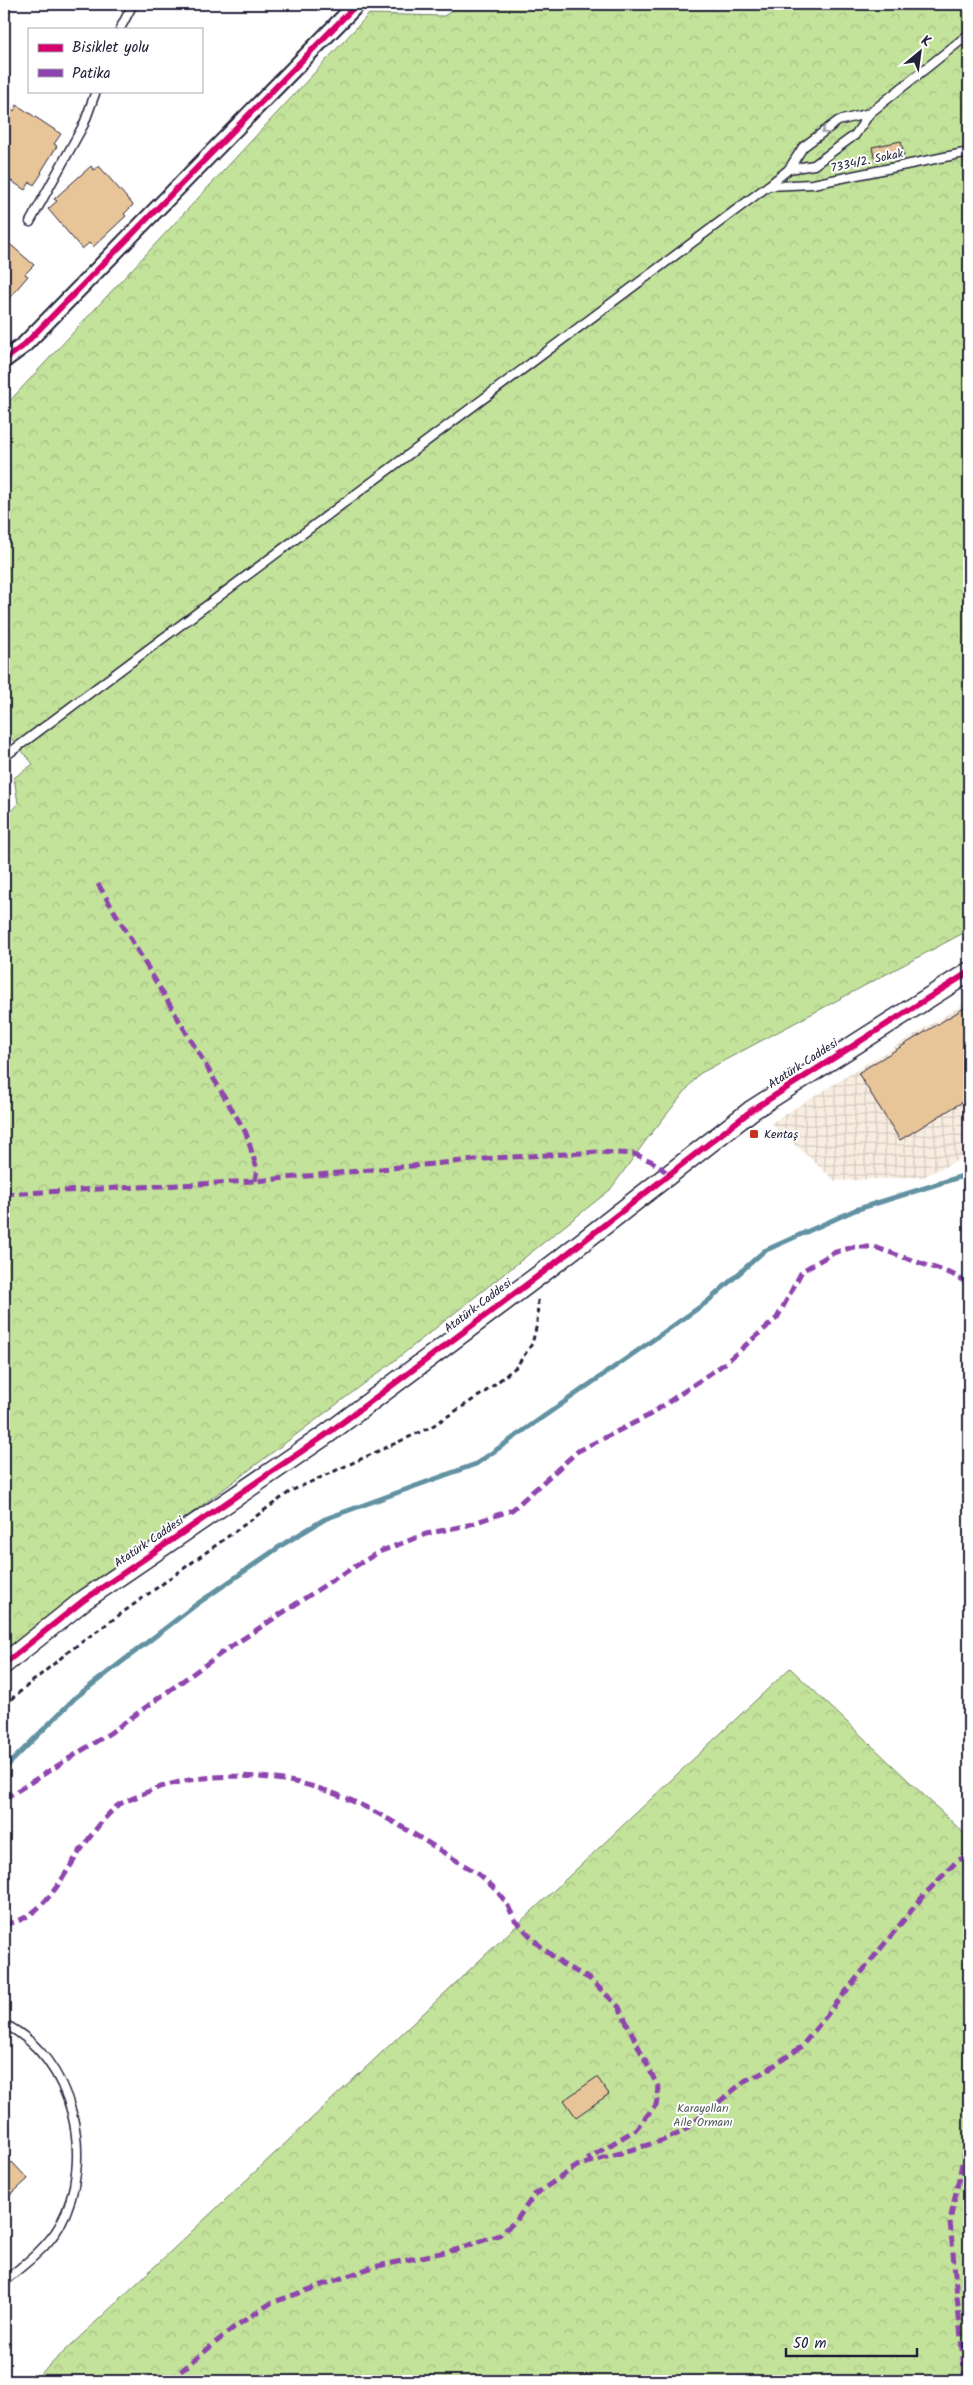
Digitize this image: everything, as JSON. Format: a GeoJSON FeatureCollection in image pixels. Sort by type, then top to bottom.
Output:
{"type":"FeatureCollection","features":[{"type":"Feature","properties":{"kind":"street"},"geometry":{"type":"LineString","coordinates":[[4,360],[23,346],[357,4]]}},
{"type":"Feature","properties":{"kind":"street","name":"Atatürk Caddesi"},"geometry":{"type":"LineString","coordinates":[[4,1664],[84,1600],[327,1434],[554,1264],[752,1110],[969,972]]}},
{"type":"Feature","properties":{"kind":"lane"},"geometry":{"type":"LineString","coordinates":[[121,28],[133,4]]}},
{"type":"Feature","properties":{"kind":"lane"},"geometry":{"type":"LineString","coordinates":[[789,169],[814,165],[855,135],[870,113],[969,34]]}},
{"type":"Feature","properties":{"kind":"lane"},"geometry":{"type":"LineString","coordinates":[[30,222],[84,124],[96,92]]}},
{"type":"Feature","properties":{"kind":"lane"},"geometry":{"type":"LineString","coordinates":[[4,757],[768,186],[789,169],[803,147],[838,121],[870,113]]}},
{"type":"Feature","properties":{"kind":"lane","name":"7334/2. Sokak"},"geometry":{"type":"LineString","coordinates":[[768,186],[813,184],[969,152]]}},
{"type":"Feature","properties":{"kind":"lane"},"geometry":{"type":"LineString","coordinates":[[4,2024],[35,2046],[56,2072],[66,2096],[78,2151],[76,2181],[60,2225],[45,2246],[4,2282]]}},
{"type":"Feature","properties":{"kind":"path"},"geometry":{"type":"LineString","coordinates":[[4,1705],[68,1652],[291,1491],[431,1428],[485,1392],[516,1367],[532,1344],[537,1324],[537,1302],[542,1292]]}},
{"type":"Feature","properties":{"kind":"shaded area"},"geometry":{"type":"Polygon","coordinates":[[[969,1001],[969,1155],[923,1177],[835,1181],[771,1123],[969,1001]]]}},
{"type":"Feature","properties":{"kind":"green space"},"geometry":{"type":"Polygon","coordinates":[[[462,4],[969,4],[969,930],[699,1074],[647,1139],[610,1190],[389,1365],[4,1654],[4,820],[18,803],[14,778],[33,764],[4,730],[4,407],[369,14],[444,16],[462,4]]]}},
{"type":"Feature","properties":{"kind":"green space","name":"Karayolları Aile Ormanı"},"geometry":{"type":"Polygon","coordinates":[[[790,1668],[969,1838],[969,2381],[33,2381],[790,1668]]]}},
{"type":"Feature","properties":{"kind":"building"},"geometry":{"type":"Polygon","coordinates":[[[17,105],[61,134],[54,144],[57,146],[42,173],[34,185],[30,182],[25,190],[4,176],[4,116],[9,108],[14,111],[17,105]]]}},
{"type":"Feature","properties":{"kind":"building"},"geometry":{"type":"Polygon","coordinates":[[[901,141],[904,155],[875,161],[872,147],[901,141]]]}},
{"type":"Feature","properties":{"kind":"building"},"geometry":{"type":"Polygon","coordinates":[[[91,166],[94,170],[99,166],[133,205],[124,214],[126,216],[93,247],[89,243],[82,249],[48,209],[57,201],[54,199],[91,166]]]}},
{"type":"Feature","properties":{"kind":"building"},"geometry":{"type":"Polygon","coordinates":[[[4,239],[34,265],[25,274],[28,276],[4,304],[4,239]]]}},
{"type":"Feature","properties":{"kind":"building"},"geometry":{"type":"Polygon","coordinates":[[[969,1005],[969,1098],[900,1140],[858,1073],[969,1005]]]}},
{"type":"Feature","properties":{"kind":"building"},"geometry":{"type":"Polygon","coordinates":[[[597,2077],[609,2094],[576,2117],[564,2100],[597,2077]]]}},
{"type":"Feature","properties":{"kind":"building"},"geometry":{"type":"Polygon","coordinates":[[[12,2162],[28,2179],[4,2201],[4,2170],[12,2162]]]}},
{"type":"Feature","properties":{"kind":"waterway"},"geometry":{"type":"LineString","coordinates":[[4,1769],[76,1697],[197,1604],[285,1543],[325,1519],[476,1464],[707,1302],[764,1251],[855,1210],[969,1174]]}},
{"type":"Feature","properties":{"kind":"marked path"},"geometry":{"type":"LineString","coordinates":[[98,884],[246,1133],[257,1169],[255,1181]]}},
{"type":"Feature","properties":{"kind":"marked path"},"geometry":{"type":"LineString","coordinates":[[4,1194],[255,1181],[495,1158],[599,1152],[634,1154],[651,1161],[669,1174]]}},
{"type":"Feature","properties":{"kind":"marked path"},"geometry":{"type":"LineString","coordinates":[[4,1799],[110,1733],[223,1652],[379,1552],[426,1534],[468,1525],[512,1510],[578,1451],[648,1416],[724,1364],[777,1318],[802,1271],[833,1253],[853,1247],[874,1247],[952,1274],[969,1284]]}},
{"type":"Feature","properties":{"kind":"marked path"},"geometry":{"type":"LineString","coordinates":[[4,1924],[17,1921],[40,1907],[58,1885],[97,1828],[116,1807],[123,1802],[157,1788],[180,1782],[229,1776],[279,1779],[324,1790],[364,1806],[403,1827],[477,1873],[506,1902],[515,1920],[539,1945],[562,1964],[590,1979],[619,2007],[659,2089],[656,2105],[635,2130],[587,2159]]}},
{"type":"Feature","properties":{"kind":"marked path"},"geometry":{"type":"LineString","coordinates":[[169,2381],[233,2328],[271,2303],[373,2267],[455,2250],[499,2235],[516,2221],[534,2195],[577,2166],[664,2140],[682,2132],[746,2080],[763,2073],[801,2047],[924,1895],[956,1862],[969,1854]]}},
{"type":"Feature","properties":{"kind":"marked path"},"geometry":{"type":"LineString","coordinates":[[965,2381],[950,2221],[969,2130]]}},
{"type":"Feature","properties":{"kind":"cycle path"},"geometry":{"type":"LineString","coordinates":[[4,360],[23,346],[357,4]]}},
{"type":"Feature","properties":{"kind":"cycle path"},"geometry":{"type":"LineString","coordinates":[[4,1664],[84,1600],[327,1434],[554,1264],[752,1110],[969,972]]}},
{"type":"Feature","properties":{"kind":"place","name":"Kentaş"},"geometry":{"type":"Point","coordinates":[754,1134]}}]}
